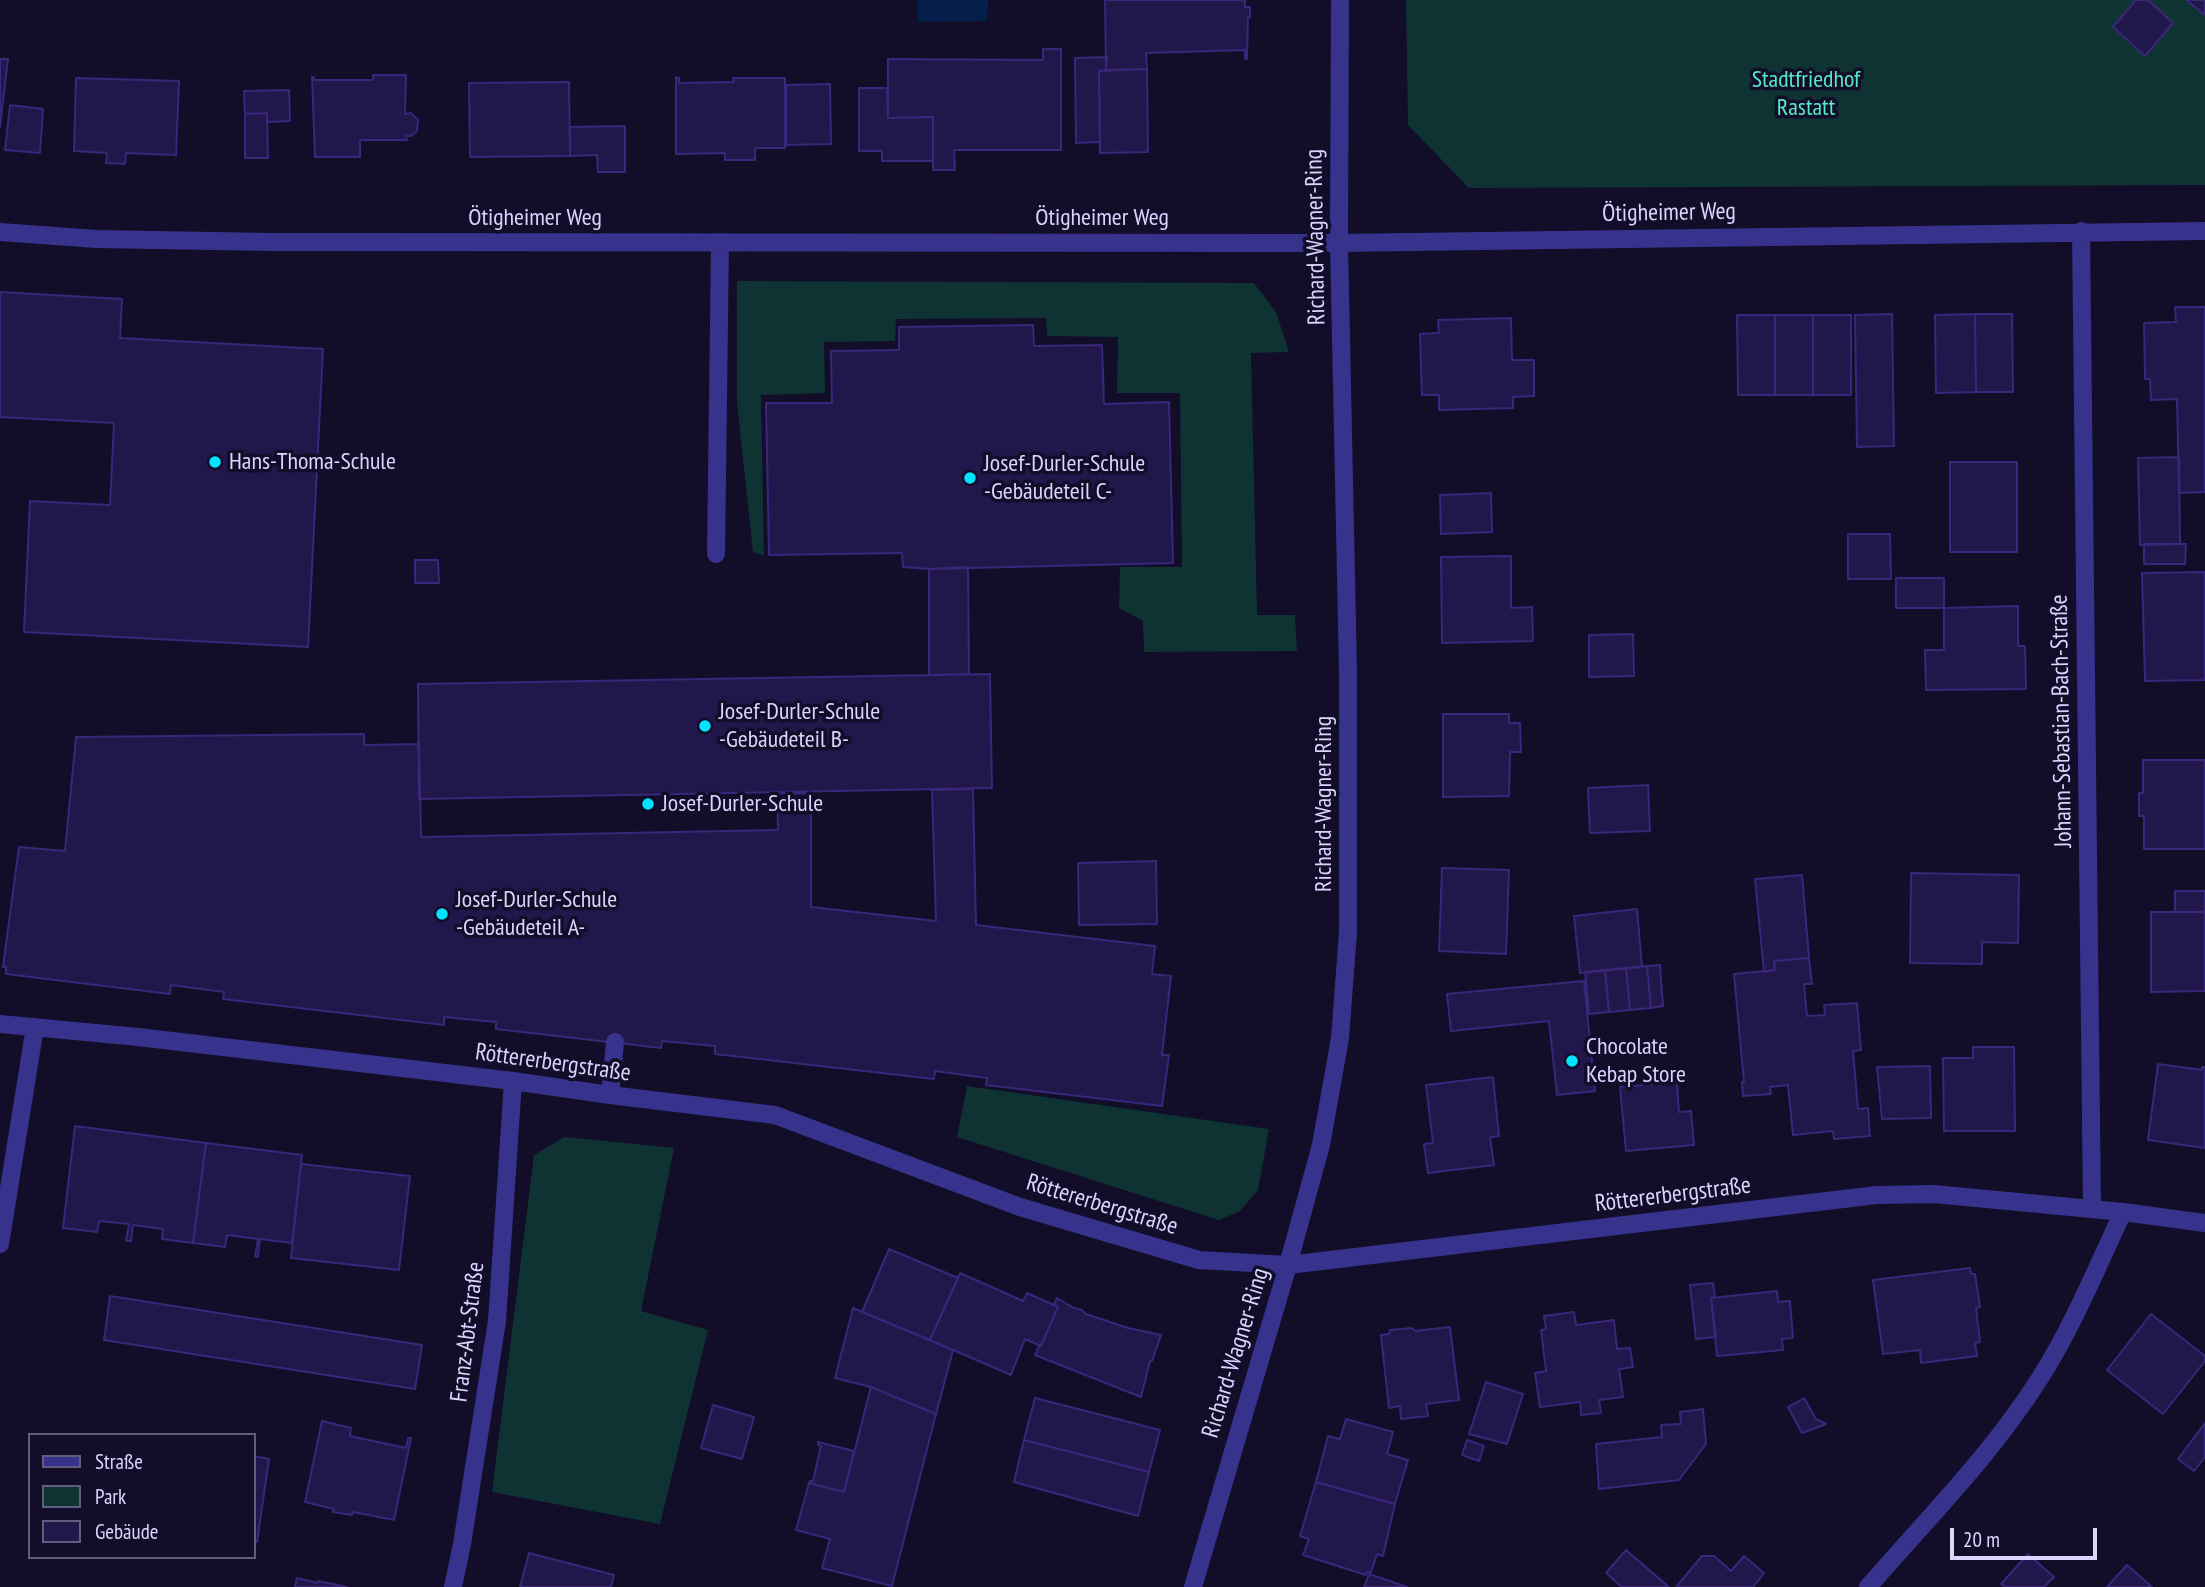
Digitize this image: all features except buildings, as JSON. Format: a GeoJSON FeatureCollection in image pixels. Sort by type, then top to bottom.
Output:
{"type":"FeatureCollection","features":[{"type":"Feature","properties":{"kind":"street","name":"Richard-Wagner-Ring"},"geometry":{"type":"LineString","coordinates":[[1193,1587],[1288,1265],[1323,1132],[1340,1038],[1348,932],[1348,672],[1339,243],[1340,0]]}},
{"type":"Feature","properties":{"kind":"street","name":"Johann-Sebastian-Bach-Straße"},"geometry":{"type":"LineString","coordinates":[[2081,231],[2092,1209]]}},
{"type":"Feature","properties":{"kind":"street","name":"Ötigheimer Weg"},"geometry":{"type":"LineString","coordinates":[[0,232],[96,239],[231,241],[1339,243],[2205,231]]}},
{"type":"Feature","properties":{"kind":"street"},"geometry":{"type":"LineString","coordinates":[[716,554],[720,242]]}},
{"type":"Feature","properties":{"kind":"street","name":"Röttererbergstraße"},"geometry":{"type":"LineString","coordinates":[[0,1024],[513,1081],[610,1096],[775,1115],[1020,1206],[1199,1260],[1288,1265],[1877,1195],[1934,1194],[2123,1212],[2205,1223]]}},
{"type":"Feature","properties":{"kind":"street"},"geometry":{"type":"LineString","coordinates":[[0,1244],[34,1027]]}},
{"type":"Feature","properties":{"kind":"street"},"geometry":{"type":"LineString","coordinates":[[610,1096],[615,1042]]}},
{"type":"Feature","properties":{"kind":"street","name":"Franz-Abt-Straße"},"geometry":{"type":"LineString","coordinates":[[453,1587],[497,1321],[513,1081]]}},
{"type":"Feature","properties":{"kind":"street"},"geometry":{"type":"LineString","coordinates":[[1868,1587],[1997,1439],[2040,1377],[2123,1212]]}},
{"type":"Feature","properties":{"kind":"green space","name":"Stadtfriedhof Rastatt"},"geometry":{"type":"Polygon","coordinates":[[[1406,0],[2205,0],[2205,185],[1469,188],[1408,125],[1406,0]]]}},
{"type":"Feature","properties":{"kind":"green space"},"geometry":{"type":"Polygon","coordinates":[[[737,281],[1254,283],[1276,312],[1289,352],[1251,353],[1257,615],[1295,615],[1297,651],[1144,652],[1143,621],[1119,608],[1120,567],[1182,567],[1180,393],[1117,393],[1118,337],[1047,336],[1046,318],[896,319],[895,341],[824,342],[825,393],[761,395],[764,556],[753,552],[737,402],[737,281]]]}},
{"type":"Feature","properties":{"kind":"green space"},"geometry":{"type":"Polygon","coordinates":[[[967,1086],[1269,1129],[1258,1190],[1240,1211],[1219,1220],[957,1137],[967,1086]]]}},
{"type":"Feature","properties":{"kind":"green space"},"geometry":{"type":"Polygon","coordinates":[[[565,1137],[674,1148],[641,1311],[708,1330],[660,1524],[492,1492],[534,1155],[565,1137]]]}},
{"type":"Feature","properties":{"kind":"water"},"geometry":{"type":"Polygon","coordinates":[[[917,0],[988,0],[987,21],[918,22],[917,0]]]}},
{"type":"Feature","properties":{"kind":"place","name":"Hans-Thoma-Schule"},"geometry":{"type":"Point","coordinates":[215,462]}},
{"type":"Feature","properties":{"kind":"place","name":"Josef-Durler-Schule -Gebäudeteil C-"},"geometry":{"type":"Point","coordinates":[970,478]}},
{"type":"Feature","properties":{"kind":"place","name":"Josef-Durler-Schule -Gebäudeteil B-"},"geometry":{"type":"Point","coordinates":[705,726]}},
{"type":"Feature","properties":{"kind":"place","name":"Josef-Durler-Schule"},"geometry":{"type":"Point","coordinates":[648,804]}},
{"type":"Feature","properties":{"kind":"place","name":"Josef-Durler-Schule -Gebäudeteil A-"},"geometry":{"type":"Point","coordinates":[442,914]}},
{"type":"Feature","properties":{"kind":"place","name":"Chocolate Kebap Store"},"geometry":{"type":"Point","coordinates":[1572,1061]}}]}
